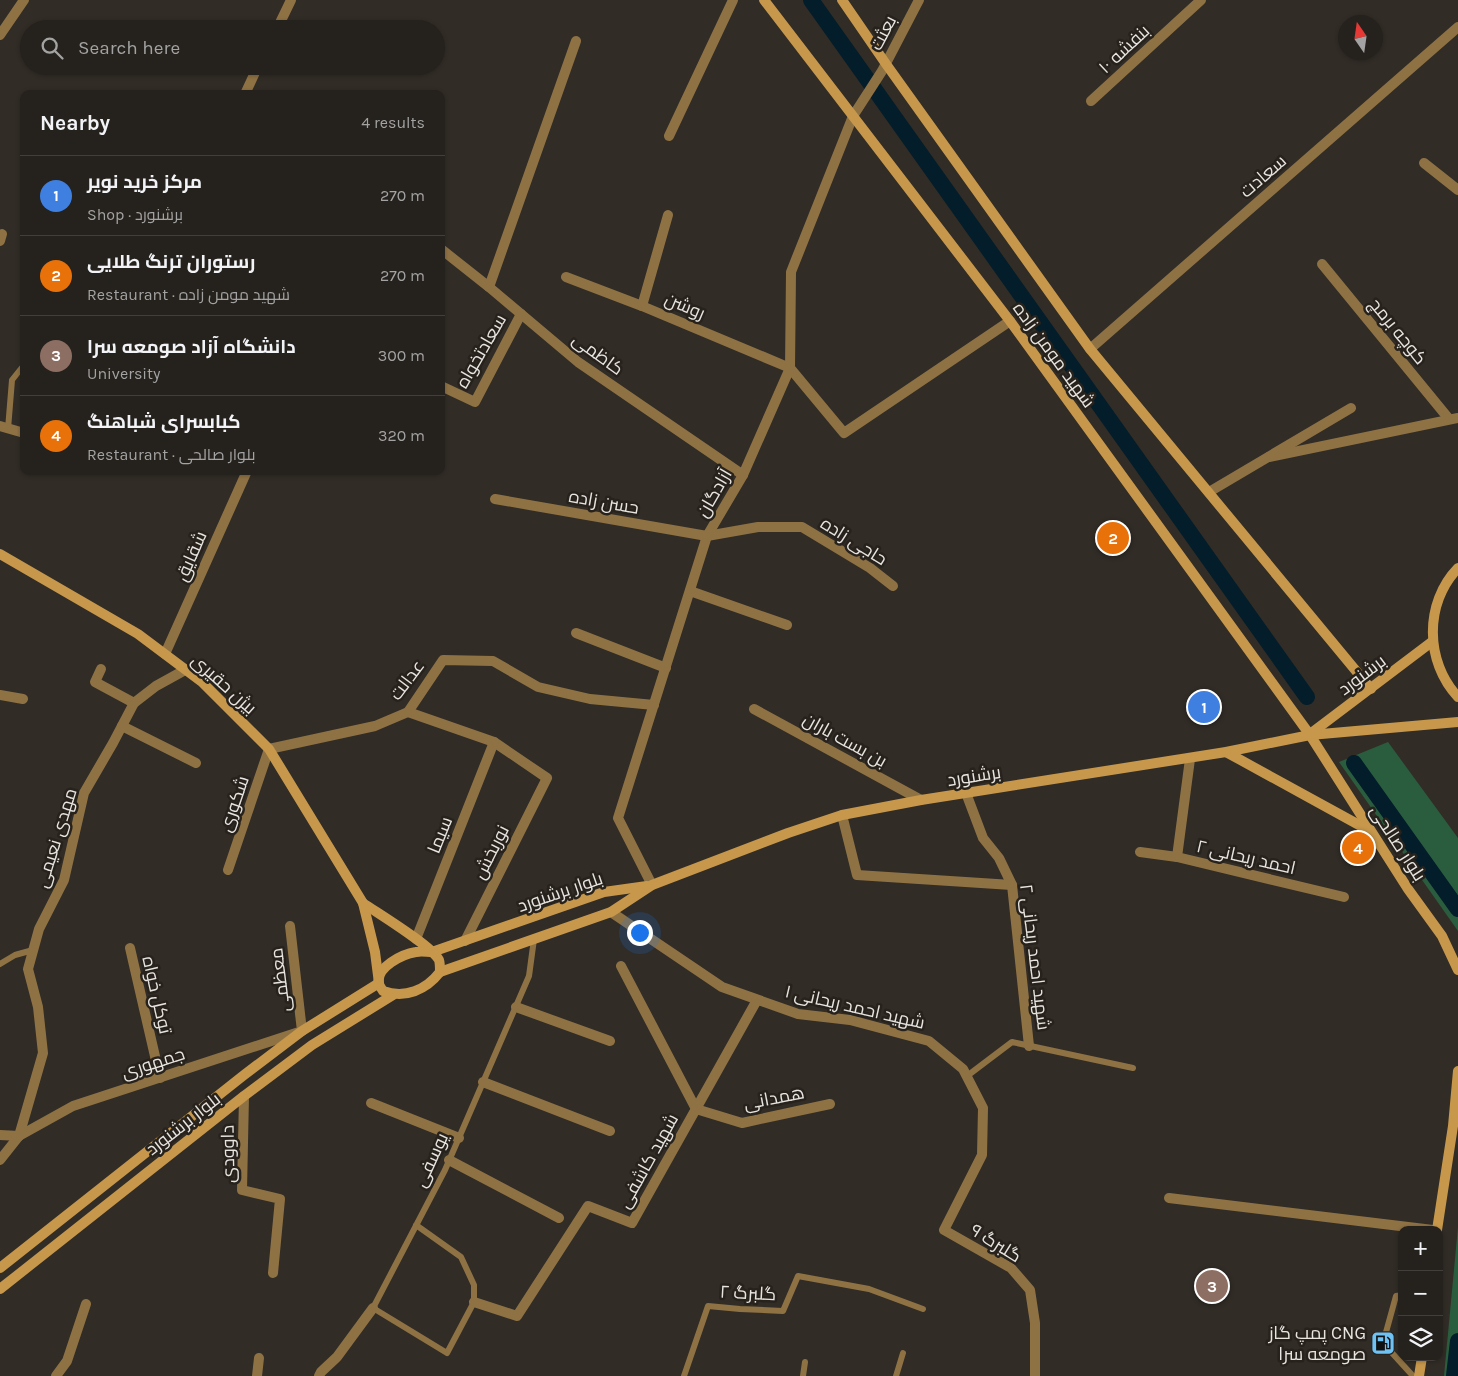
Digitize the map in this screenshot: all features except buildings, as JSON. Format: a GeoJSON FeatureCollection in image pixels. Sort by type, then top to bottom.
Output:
{"type":"FeatureCollection","features":[{"type":"Feature","properties":{"kind":"main road","name":"شهید مومن زاده"},"geometry":{"type":"LineString","coordinates":[[764,0],[1010,321],[1310,735]]}},
{"type":"Feature","properties":{"kind":"main road"},"geometry":{"type":"LineString","coordinates":[[842,0],[1090,349],[1371,689]]}},
{"type":"Feature","properties":{"kind":"main road","name":"بیژن حقیری"},"geometry":{"type":"LineString","coordinates":[[0,554],[138,634],[202,682],[270,748],[363,903]]}},
{"type":"Feature","properties":{"kind":"main road"},"geometry":{"type":"LineString","coordinates":[[1457,569],[1440,596],[1435,612],[1433,641],[1437,661],[1444,679],[1458,697]]}},
{"type":"Feature","properties":{"kind":"main road","name":"برشنورد"},"geometry":{"type":"LineString","coordinates":[[1310,735],[1433,641]]}},
{"type":"Feature","properties":{"kind":"main road","name":"برشنورد"},"geometry":{"type":"LineString","coordinates":[[652,885],[842,815],[921,800],[1226,752],[1310,735],[1458,722]]}},
{"type":"Feature","properties":{"kind":"main road","name":"بلوار صالحی"},"geometry":{"type":"LineString","coordinates":[[1310,735],[1408,889],[1442,936],[1458,970]]}},
{"type":"Feature","properties":{"kind":"main road"},"geometry":{"type":"LineString","coordinates":[[1226,752],[1371,832]]}},
{"type":"Feature","properties":{"kind":"main road","name":"بلوار برشنورد"},"geometry":{"type":"LineString","coordinates":[[440,972],[611,912],[652,885]]}},
{"type":"Feature","properties":{"kind":"main road","name":"بلوار برشنورد"},"geometry":{"type":"LineString","coordinates":[[432,952],[604,892],[652,885]]}},
{"type":"Feature","properties":{"kind":"main road"},"geometry":{"type":"LineString","coordinates":[[363,903],[432,952],[439,961],[440,972],[433,981],[422,989],[407,994],[393,995],[383,991],[379,983],[375,952],[363,903]]}},
{"type":"Feature","properties":{"kind":"main road"},"geometry":{"type":"LineString","coordinates":[[379,983],[380,974],[388,964],[403,956],[417,952],[432,952]]}},
{"type":"Feature","properties":{"kind":"main road","name":"بلوار برشنورد"},"geometry":{"type":"LineString","coordinates":[[0,1268],[302,1031],[379,983]]}},
{"type":"Feature","properties":{"kind":"main road","name":"بلوار برشنورد"},"geometry":{"type":"LineString","coordinates":[[0,1289],[244,1096],[312,1045],[393,995]]}},
{"type":"Feature","properties":{"kind":"main road"},"geometry":{"type":"LineString","coordinates":[[1436,1226],[1456,1124],[1458,1071]]}},
{"type":"Feature","properties":{"kind":"main road"},"geometry":{"type":"LineString","coordinates":[[1419,1376],[1421,1361]]}},
{"type":"Feature","properties":{"kind":"street"},"geometry":{"type":"LineString","coordinates":[[0,35],[24,0]]}},
{"type":"Feature","properties":{"kind":"street"},"geometry":{"type":"LineString","coordinates":[[281,20],[291,0]]}},
{"type":"Feature","properties":{"kind":"street"},"geometry":{"type":"LineString","coordinates":[[668,136],[733,0]]}},
{"type":"Feature","properties":{"kind":"street","name":"بعثت"},"geometry":{"type":"LineString","coordinates":[[864,99],[886,64],[919,0]]}},
{"type":"Feature","properties":{"kind":"street","name":"بنفشه ۱۰"},"geometry":{"type":"LineString","coordinates":[[1091,101],[1201,0]]}},
{"type":"Feature","properties":{"kind":"street","name":"سعادت"},"geometry":{"type":"LineString","coordinates":[[1090,349],[1458,27]]}},
{"type":"Feature","properties":{"kind":"street"},"geometry":{"type":"LineString","coordinates":[[490,287],[576,41]]}},
{"type":"Feature","properties":{"kind":"street"},"geometry":{"type":"LineString","coordinates":[[247,90],[254,75]]}},
{"type":"Feature","properties":{"kind":"street","name":"آزادگان"},"geometry":{"type":"LineString","coordinates":[[652,885],[618,818],[707,536],[743,475],[790,368],[792,272],[853,116],[864,99]]}},
{"type":"Feature","properties":{"kind":"street"},"geometry":{"type":"LineString","coordinates":[[1424,163],[1456,185]]}},
{"type":"Feature","properties":{"kind":"street"},"geometry":{"type":"LineString","coordinates":[[642,306],[668,215]]}},
{"type":"Feature","properties":{"kind":"street","name":"کاظمی"},"geometry":{"type":"LineString","coordinates":[[445,252],[490,287],[578,362],[743,475]]}},
{"type":"Feature","properties":{"kind":"street","name":"کوچه برمچ"},"geometry":{"type":"LineString","coordinates":[[1322,264],[1453,418]]}},
{"type":"Feature","properties":{"kind":"street","name":"روشن"},"geometry":{"type":"LineString","coordinates":[[566,277],[642,306],[790,368]]}},
{"type":"Feature","properties":{"kind":"street","name":"سعادتخواه"},"geometry":{"type":"LineString","coordinates":[[445,388],[475,402],[521,314]]}},
{"type":"Feature","properties":{"kind":"street"},"geometry":{"type":"LineString","coordinates":[[790,368],[844,433],[1010,321]]}},
{"type":"Feature","properties":{"kind":"street"},"geometry":{"type":"LineString","coordinates":[[1209,492],[1351,408]]}},
{"type":"Feature","properties":{"kind":"street"},"geometry":{"type":"LineString","coordinates":[[1269,457],[1453,418]]}},
{"type":"Feature","properties":{"kind":"street"},"geometry":{"type":"LineString","coordinates":[[4,427],[20,432]]}},
{"type":"Feature","properties":{"kind":"street","name":"شقایق"},"geometry":{"type":"LineString","coordinates":[[165,654],[245,475]]}},
{"type":"Feature","properties":{"kind":"street","name":"حسن زاده"},"geometry":{"type":"LineString","coordinates":[[495,499],[707,536]]}},
{"type":"Feature","properties":{"kind":"street","name":"حاجی زاده"},"geometry":{"type":"LineString","coordinates":[[707,536],[758,527],[802,528],[870,568],[893,586]]}},
{"type":"Feature","properties":{"kind":"street"},"geometry":{"type":"LineString","coordinates":[[690,591],[787,625]]}},
{"type":"Feature","properties":{"kind":"street"},"geometry":{"type":"LineString","coordinates":[[576,633],[666,668]]}},
{"type":"Feature","properties":{"kind":"street","name":"عدالت"},"geometry":{"type":"LineString","coordinates":[[270,748],[375,726],[408,712],[443,660],[493,661],[538,687],[590,699],[654,705]]}},
{"type":"Feature","properties":{"kind":"street"},"geometry":{"type":"LineString","coordinates":[[101,669],[96,682],[134,703]]}},
{"type":"Feature","properties":{"kind":"street","name":"مهدی نعیمی"},"geometry":{"type":"LineString","coordinates":[[19,1136],[43,1053],[38,1007],[28,969],[39,930],[64,880],[84,793],[134,703],[156,686],[185,670]]}},
{"type":"Feature","properties":{"kind":"street"},"geometry":{"type":"LineString","coordinates":[[0,695],[23,699]]}},
{"type":"Feature","properties":{"kind":"street","name":"بن بست باران"},"geometry":{"type":"LineString","coordinates":[[754,709],[921,800]]}},
{"type":"Feature","properties":{"kind":"street"},"geometry":{"type":"LineString","coordinates":[[408,712],[494,742]]}},
{"type":"Feature","properties":{"kind":"street"},"geometry":{"type":"LineString","coordinates":[[122,726],[196,763]]}},
{"type":"Feature","properties":{"kind":"street","name":"نوربخش"},"geometry":{"type":"LineString","coordinates":[[464,941],[547,778],[494,742]]}},
{"type":"Feature","properties":{"kind":"street","name":"سیما"},"geometry":{"type":"LineString","coordinates":[[416,939],[494,742]]}},
{"type":"Feature","properties":{"kind":"street","name":"شکوری"},"geometry":{"type":"LineString","coordinates":[[228,870],[270,748]]}},
{"type":"Feature","properties":{"kind":"street"},"geometry":{"type":"LineString","coordinates":[[1177,857],[1190,758]]}},
{"type":"Feature","properties":{"kind":"street","name":"شهید احمد ریحانی ۲"},"geometry":{"type":"LineString","coordinates":[[966,793],[983,838],[999,858],[1012,885],[1030,1046]]}},
{"type":"Feature","properties":{"kind":"street"},"geometry":{"type":"LineString","coordinates":[[842,815],[857,875],[1012,885]]}},
{"type":"Feature","properties":{"kind":"street","name":"احمد ریحانی ۲"},"geometry":{"type":"LineString","coordinates":[[1140,852],[1177,857],[1344,897]]}},
{"type":"Feature","properties":{"kind":"street","name":"شهید احمد ریحانی ۱"},"geometry":{"type":"LineString","coordinates":[[611,912],[722,987],[798,1014],[850,1020],[929,1040],[963,1069],[984,1108],[982,1154],[944,1230]]}},
{"type":"Feature","properties":{"kind":"street","name":"معظمی"},"geometry":{"type":"LineString","coordinates":[[290,926],[302,1031]]}},
{"type":"Feature","properties":{"kind":"street","name":"توکل خواه"},"geometry":{"type":"LineString","coordinates":[[130,948],[160,1078]]}},
{"type":"Feature","properties":{"kind":"street"},"geometry":{"type":"LineString","coordinates":[[621,966],[696,1109]]}},
{"type":"Feature","properties":{"kind":"street","name":"شهید کاشفی"},"geometry":{"type":"LineString","coordinates":[[474,1302],[517,1316],[588,1206],[632,1223],[757,1000]]}},
{"type":"Feature","properties":{"kind":"street"},"geometry":{"type":"LineString","coordinates":[[516,1006],[610,1041]]}},
{"type":"Feature","properties":{"kind":"street","name":"جمهوری"},"geometry":{"type":"LineString","coordinates":[[0,1160],[19,1136],[73,1106],[302,1031]]}},
{"type":"Feature","properties":{"kind":"street"},"geometry":{"type":"LineString","coordinates":[[483,1082],[610,1131]]}},
{"type":"Feature","properties":{"kind":"street","name":"داوودی"},"geometry":{"type":"LineString","coordinates":[[244,1096],[242,1190],[280,1199],[273,1273]]}},
{"type":"Feature","properties":{"kind":"street"},"geometry":{"type":"LineString","coordinates":[[371,1103],[458,1138]]}},
{"type":"Feature","properties":{"kind":"street","name":"همدانی"},"geometry":{"type":"LineString","coordinates":[[696,1109],[742,1123],[830,1104]]}},
{"type":"Feature","properties":{"kind":"street"},"geometry":{"type":"LineString","coordinates":[[0,1135],[19,1136]]}},
{"type":"Feature","properties":{"kind":"street"},"geometry":{"type":"LineString","coordinates":[[449,1160],[559,1218]]}},
{"type":"Feature","properties":{"kind":"street"},"geometry":{"type":"LineString","coordinates":[[1169,1198],[1402,1226]]}},
{"type":"Feature","properties":{"kind":"street","name":"گلبرگ ۹"},"geometry":{"type":"LineString","coordinates":[[944,1230],[1011,1268],[1030,1290],[1035,1323],[1034,1376]]}},
{"type":"Feature","properties":{"kind":"street"},"geometry":{"type":"LineString","coordinates":[[56,1376],[67,1361],[86,1304]]}},
{"type":"Feature","properties":{"kind":"street"},"geometry":{"type":"LineString","coordinates":[[319,1376],[337,1357],[373,1308]]}},
{"type":"Feature","properties":{"kind":"street"},"geometry":{"type":"LineString","coordinates":[[257,1376],[259,1358]]}},
{"type":"Feature","properties":{"kind":"lane"},"geometry":{"type":"LineString","coordinates":[[4,427],[12,380],[20,370]]}},
{"type":"Feature","properties":{"kind":"lane","name":"یوسفی"},"geometry":{"type":"LineString","coordinates":[[373,1308],[449,1160],[529,976],[534,939]]}},
{"type":"Feature","properties":{"kind":"lane"},"geometry":{"type":"LineString","coordinates":[[0,964],[15,955],[33,950]]}},
{"type":"Feature","properties":{"kind":"lane"},"geometry":{"type":"LineString","coordinates":[[967,1076],[1012,1042],[1133,1068]]}},
{"type":"Feature","properties":{"kind":"lane"},"geometry":{"type":"LineString","coordinates":[[373,1308],[447,1352],[474,1302],[474,1285],[461,1257],[416,1225]]}},
{"type":"Feature","properties":{"kind":"lane","name":"گلبرگ ۲"},"geometry":{"type":"LineString","coordinates":[[684,1376],[708,1306],[783,1312],[798,1276],[869,1289],[923,1309]]}},
{"type":"Feature","properties":{"kind":"lane"},"geometry":{"type":"LineString","coordinates":[[1398,1296],[1396,1296],[1383,1342],[1413,1376]]}},
{"type":"Feature","properties":{"kind":"lane"},"geometry":{"type":"LineString","coordinates":[[896,1376],[903,1353]]}},
{"type":"Feature","properties":{"kind":"lane"},"geometry":{"type":"LineString","coordinates":[[803,1376],[806,1362]]}},
{"type":"Feature","properties":{"kind":"green space"},"geometry":{"type":"Polygon","coordinates":[[[1388,742],[1458,838],[1458,931],[1339,762],[1388,742]]]}},
{"type":"Feature","properties":{"kind":"green space"},"geometry":{"type":"Polygon","coordinates":[[[1458,1227],[1458,1376],[1444,1376],[1458,1227]]]}},
{"type":"Feature","properties":{"kind":"waterway"},"geometry":{"type":"LineString","coordinates":[[811,0],[1307,697]]}},
{"type":"Feature","properties":{"kind":"waterway"},"geometry":{"type":"LineString","coordinates":[[1354,763],[1458,909]]}},
{"type":"Feature","properties":{"kind":"waterway"},"geometry":{"type":"LineString","coordinates":[[1454,1376],[1458,1341]]}},
{"type":"Feature","properties":{"kind":"place","name":"رستوران ترنگ طلایی"},"geometry":{"type":"Point","coordinates":[1113,538]}},
{"type":"Feature","properties":{"kind":"place","name":"مرکز خرید نویر"},"geometry":{"type":"Point","coordinates":[1204,707]}},
{"type":"Feature","properties":{"kind":"place","name":"کبابسرای شباهنگ"},"geometry":{"type":"Point","coordinates":[1358,848]}},
{"type":"Feature","properties":{"kind":"place","name":"دانشگاه آزاد صومعه سرا"},"geometry":{"type":"Point","coordinates":[1212,1286]}},
{"type":"Feature","properties":{"kind":"place","name":"پمپ گاز CNG صومعه سرا"},"geometry":{"type":"Point","coordinates":[1383,1343]}}]}
